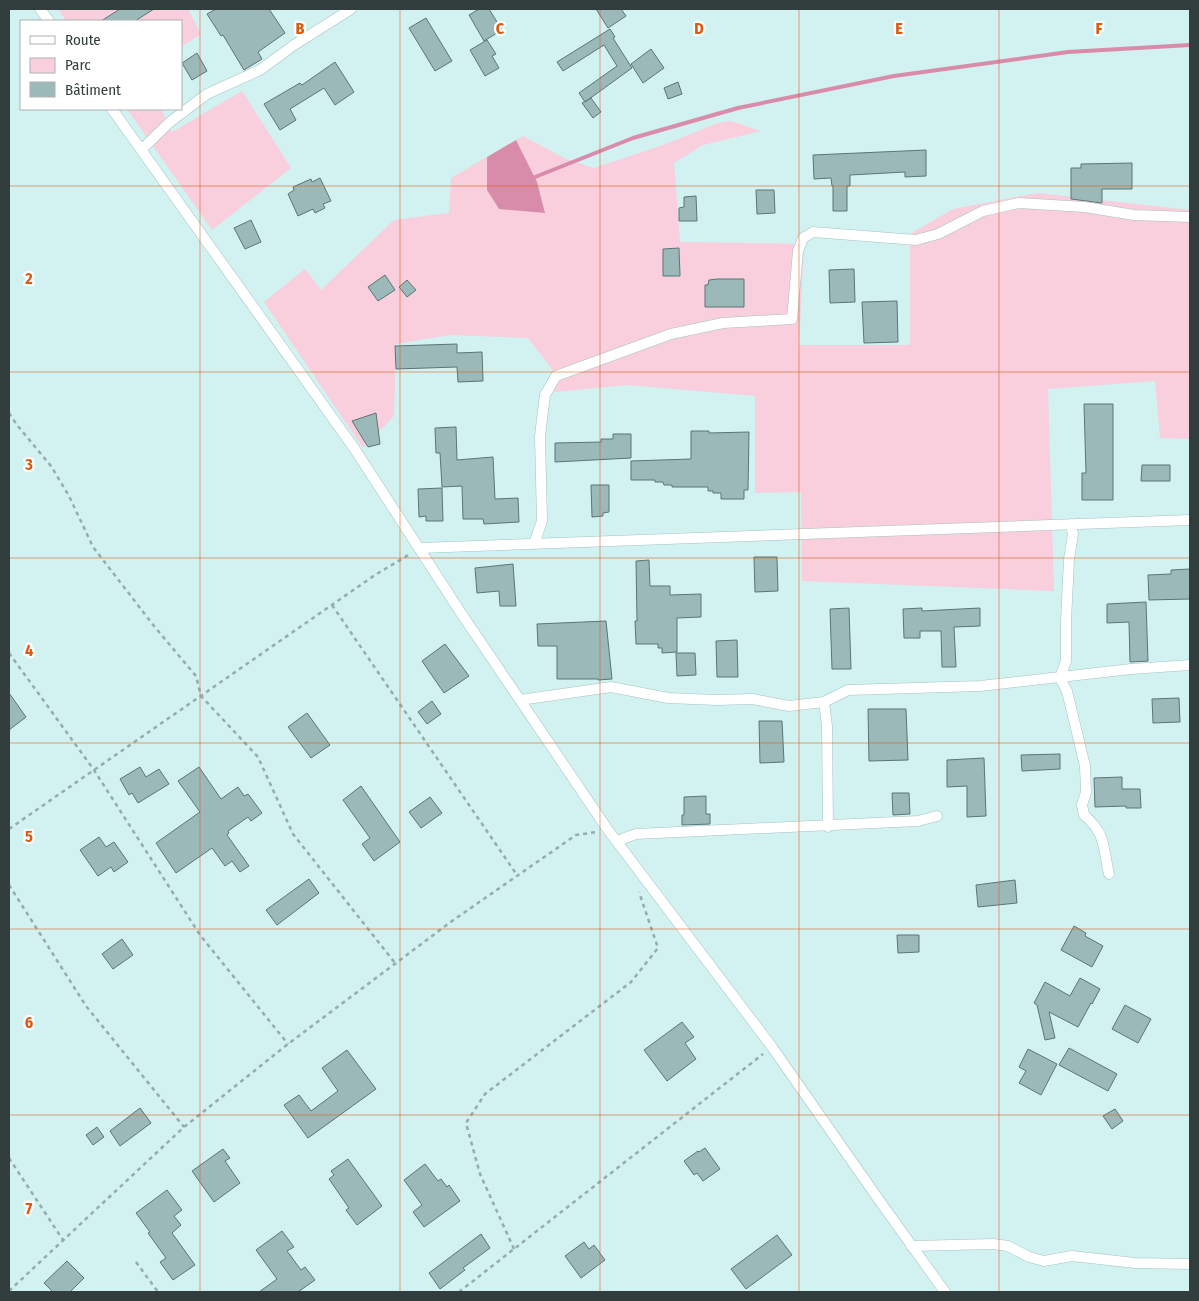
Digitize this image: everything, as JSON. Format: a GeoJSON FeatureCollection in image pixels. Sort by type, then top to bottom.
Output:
{"type":"FeatureCollection","features":[{"type":"Feature","properties":{"kind":"street"},"geometry":{"type":"LineString","coordinates":[[40,9],[48,20]]}},
{"type":"Feature","properties":{"kind":"street"},"geometry":{"type":"LineString","coordinates":[[141,150],[170,122],[207,94],[260,70],[294,45],[351,9]]}},
{"type":"Feature","properties":{"kind":"street"},"geometry":{"type":"LineString","coordinates":[[113,110],[354,448],[461,613],[608,830],[772,1047],[945,1292]]}},
{"type":"Feature","properties":{"kind":"street"},"geometry":{"type":"LineString","coordinates":[[534,544],[542,521],[540,436],[545,395],[556,376],[671,334],[723,323],[792,319],[798,251],[803,238],[813,232],[916,240],[938,234],[983,211],[1019,203],[1085,207],[1134,215],[1190,217]]}},
{"type":"Feature","properties":{"kind":"street"},"geometry":{"type":"LineString","coordinates":[[420,548],[1190,520]]}},
{"type":"Feature","properties":{"kind":"street"},"geometry":{"type":"LineString","coordinates":[[1071,524],[1074,534],[1070,559],[1066,621],[1066,661],[1060,678],[1067,691],[1085,766],[1086,792],[1082,805],[1084,815],[1094,823],[1100,832],[1109,874]]}},
{"type":"Feature","properties":{"kind":"street"},"geometry":{"type":"LineString","coordinates":[[520,700],[611,687],[668,698],[752,699],[789,706],[824,702],[848,690],[980,686],[1190,664]]}},
{"type":"Feature","properties":{"kind":"street"},"geometry":{"type":"LineString","coordinates":[[824,702],[827,726],[828,827]]}},
{"type":"Feature","properties":{"kind":"street"},"geometry":{"type":"LineString","coordinates":[[616,841],[636,834],[828,827],[918,821],[936,816]]}},
{"type":"Feature","properties":{"kind":"street"},"geometry":{"type":"LineString","coordinates":[[911,1246],[993,1244],[1008,1246],[1029,1257],[1044,1261],[1072,1256],[1135,1263],[1190,1264]]}},
{"type":"Feature","properties":{"kind":"path"},"geometry":{"type":"LineString","coordinates":[[9,413],[51,466],[69,496],[93,547],[154,626],[196,676],[201,696],[258,757],[293,834],[396,963]]}},
{"type":"Feature","properties":{"kind":"path"},"geometry":{"type":"LineString","coordinates":[[9,829],[332,605],[420,548]]}},
{"type":"Feature","properties":{"kind":"path"},"geometry":{"type":"LineString","coordinates":[[332,605],[517,876]]}},
{"type":"Feature","properties":{"kind":"path"},"geometry":{"type":"LineString","coordinates":[[9,653],[94,770],[200,935],[288,1044]]}},
{"type":"Feature","properties":{"kind":"path"},"geometry":{"type":"LineString","coordinates":[[9,1291],[184,1127],[288,1044],[452,921],[576,835],[608,830]]}},
{"type":"Feature","properties":{"kind":"path"},"geometry":{"type":"LineString","coordinates":[[9,886],[86,1006],[184,1127]]}},
{"type":"Feature","properties":{"kind":"path"},"geometry":{"type":"LineString","coordinates":[[514,1249],[480,1174],[466,1123],[485,1094],[631,982],[658,948],[638,889]]}},
{"type":"Feature","properties":{"kind":"path"},"geometry":{"type":"LineString","coordinates":[[459,1292],[772,1047]]}},
{"type":"Feature","properties":{"kind":"path"},"geometry":{"type":"LineString","coordinates":[[9,1158],[63,1240]]}},
{"type":"Feature","properties":{"kind":"path"},"geometry":{"type":"LineString","coordinates":[[136,1262],[158,1292]]}},
{"type":"Feature","properties":{"kind":"green space"},"geometry":{"type":"Polygon","coordinates":[[[58,9],[188,9],[201,34],[182,46],[182,20],[65,20],[58,9]]]}},
{"type":"Feature","properties":{"kind":"green space"},"geometry":{"type":"Polygon","coordinates":[[[242,91],[291,168],[212,230],[128,110],[161,110],[172,132],[242,91]]]}},
{"type":"Feature","properties":{"kind":"green space"},"geometry":{"type":"Polygon","coordinates":[[[731,121],[761,131],[703,145],[674,163],[680,242],[804,244],[799,345],[910,345],[910,234],[953,209],[1037,193],[1190,210],[1190,439],[1160,438],[1155,381],[1048,389],[1054,591],[802,581],[801,492],[755,493],[755,396],[629,385],[554,392],[552,369],[528,338],[449,335],[396,344],[394,416],[363,448],[264,302],[305,269],[321,290],[394,220],[449,213],[451,178],[487,157],[487,190],[537,182],[516,140],[523,136],[566,159],[594,168],[663,145],[718,123],[731,121]]]}},
{"type":"Feature","properties":{"kind":"shaded area"},"geometry":{"type":"Polygon","coordinates":[[[516,140],[537,182],[545,213],[499,209],[487,190],[487,157],[516,140]]]}},
{"type":"Feature","properties":{"kind":"building"},"geometry":{"type":"Polygon","coordinates":[[[120,9],[154,9],[137,20],[103,20],[120,9]]]}},
{"type":"Feature","properties":{"kind":"building"},"geometry":{"type":"Polygon","coordinates":[[[216,9],[269,9],[285,33],[258,52],[262,59],[244,70],[223,35],[221,36],[207,14],[216,9]]]}},
{"type":"Feature","properties":{"kind":"building"},"geometry":{"type":"Polygon","coordinates":[[[479,9],[489,9],[502,30],[484,41],[469,15],[479,9]]]}},
{"type":"Feature","properties":{"kind":"building"},"geometry":{"type":"Polygon","coordinates":[[[596,9],[621,9],[626,16],[608,28],[596,9]]]}},
{"type":"Feature","properties":{"kind":"building"},"geometry":{"type":"Polygon","coordinates":[[[426,18],[452,61],[435,71],[409,28],[426,18]]]}},
{"type":"Feature","properties":{"kind":"building"},"geometry":{"type":"Polygon","coordinates":[[[610,29],[615,37],[613,38],[632,68],[585,102],[579,93],[617,66],[604,45],[563,71],[557,62],[610,29]]]}},
{"type":"Feature","properties":{"kind":"building"},"geometry":{"type":"Polygon","coordinates":[[[487,40],[496,54],[492,56],[499,68],[485,76],[470,50],[487,40]]]}},
{"type":"Feature","properties":{"kind":"building"},"geometry":{"type":"Polygon","coordinates":[[[651,49],[664,68],[643,83],[631,64],[651,49]]]}},
{"type":"Feature","properties":{"kind":"building"},"geometry":{"type":"Polygon","coordinates":[[[197,53],[207,71],[192,80],[182,63],[197,53]]]}},
{"type":"Feature","properties":{"kind":"building"},"geometry":{"type":"Polygon","coordinates":[[[335,62],[354,92],[335,105],[324,88],[290,109],[296,120],[280,130],[264,104],[300,83],[302,85],[335,62]]]}},
{"type":"Feature","properties":{"kind":"building"},"geometry":{"type":"Polygon","coordinates":[[[678,82],[682,94],[668,99],[664,88],[678,82]]]}},
{"type":"Feature","properties":{"kind":"building"},"geometry":{"type":"Polygon","coordinates":[[[591,98],[601,112],[593,118],[582,103],[591,98]]]}},
{"type":"Feature","properties":{"kind":"building"},"geometry":{"type":"Polygon","coordinates":[[[926,150],[926,176],[905,177],[905,172],[850,175],[850,186],[847,186],[847,211],[833,211],[833,186],[831,178],[814,179],[813,155],[926,150]]]}},
{"type":"Feature","properties":{"kind":"building"},"geometry":{"type":"Polygon","coordinates":[[[1132,163],[1132,189],[1102,189],[1102,203],[1071,199],[1071,168],[1081,168],[1081,164],[1132,163]]]}},
{"type":"Feature","properties":{"kind":"building"},"geometry":{"type":"Polygon","coordinates":[[[320,178],[331,201],[323,204],[325,208],[315,213],[313,209],[298,216],[288,194],[294,190],[293,187],[311,179],[312,182],[320,178]]]}},
{"type":"Feature","properties":{"kind":"building"},"geometry":{"type":"Polygon","coordinates":[[[756,190],[774,190],[775,213],[757,214],[756,190]]]}},
{"type":"Feature","properties":{"kind":"building"},"geometry":{"type":"Polygon","coordinates":[[[696,196],[697,221],[679,221],[679,208],[684,207],[684,197],[696,196]]]}},
{"type":"Feature","properties":{"kind":"building"},"geometry":{"type":"Polygon","coordinates":[[[251,220],[261,242],[245,249],[234,228],[251,220]]]}},
{"type":"Feature","properties":{"kind":"building"},"geometry":{"type":"Polygon","coordinates":[[[679,248],[680,276],[663,276],[663,249],[679,248]]]}},
{"type":"Feature","properties":{"kind":"building"},"geometry":{"type":"Polygon","coordinates":[[[854,269],[855,302],[830,303],[829,270],[854,269]]]}},
{"type":"Feature","properties":{"kind":"building"},"geometry":{"type":"Polygon","coordinates":[[[385,275],[395,290],[378,301],[368,287],[385,275]]]}},
{"type":"Feature","properties":{"kind":"building"},"geometry":{"type":"Polygon","coordinates":[[[744,279],[744,307],[705,307],[705,285],[708,285],[709,280],[744,279]]]}},
{"type":"Feature","properties":{"kind":"building"},"geometry":{"type":"Polygon","coordinates":[[[407,280],[416,290],[407,297],[399,287],[407,280]]]}},
{"type":"Feature","properties":{"kind":"building"},"geometry":{"type":"Polygon","coordinates":[[[897,301],[898,342],[864,343],[862,302],[897,301]]]}},
{"type":"Feature","properties":{"kind":"building"},"geometry":{"type":"Polygon","coordinates":[[[457,344],[457,353],[482,352],[483,381],[458,382],[457,367],[396,369],[395,346],[457,344]]]}},
{"type":"Feature","properties":{"kind":"building"},"geometry":{"type":"Polygon","coordinates":[[[1084,404],[1113,404],[1113,500],[1082,500],[1082,473],[1086,473],[1084,404]]]}},
{"type":"Feature","properties":{"kind":"building"},"geometry":{"type":"Polygon","coordinates":[[[376,413],[380,444],[368,447],[352,421],[376,413]]]}},
{"type":"Feature","properties":{"kind":"building"},"geometry":{"type":"Polygon","coordinates":[[[456,427],[457,460],[493,457],[495,499],[518,498],[519,522],[484,524],[483,519],[463,519],[462,486],[442,487],[440,453],[436,453],[435,428],[456,427]]]}},
{"type":"Feature","properties":{"kind":"building"},"geometry":{"type":"Polygon","coordinates":[[[691,431],[709,431],[709,433],[749,432],[748,490],[744,490],[744,499],[721,499],[721,493],[708,491],[708,487],[672,487],[672,485],[664,485],[663,482],[655,482],[655,480],[631,480],[631,461],[691,459],[691,431]]]}},
{"type":"Feature","properties":{"kind":"building"},"geometry":{"type":"Polygon","coordinates":[[[613,434],[631,434],[631,458],[555,462],[555,443],[601,442],[601,439],[613,439],[613,434]]]}},
{"type":"Feature","properties":{"kind":"building"},"geometry":{"type":"Polygon","coordinates":[[[1142,465],[1170,465],[1170,481],[1141,481],[1142,465]]]}},
{"type":"Feature","properties":{"kind":"building"},"geometry":{"type":"Polygon","coordinates":[[[591,485],[609,485],[609,512],[603,513],[603,516],[592,517],[591,485]]]}},
{"type":"Feature","properties":{"kind":"building"},"geometry":{"type":"Polygon","coordinates":[[[442,488],[443,521],[426,521],[426,516],[419,517],[418,489],[442,488]]]}},
{"type":"Feature","properties":{"kind":"building"},"geometry":{"type":"Polygon","coordinates":[[[754,557],[777,557],[778,591],[755,592],[754,557]]]}},
{"type":"Feature","properties":{"kind":"building"},"geometry":{"type":"Polygon","coordinates":[[[649,560],[650,586],[670,586],[670,595],[701,594],[701,617],[677,618],[677,652],[662,653],[662,648],[658,648],[658,644],[636,644],[636,561],[649,560]]]}},
{"type":"Feature","properties":{"kind":"building"},"geometry":{"type":"Polygon","coordinates":[[[513,564],[516,606],[500,606],[499,591],[477,593],[475,568],[513,564]]]}},
{"type":"Feature","properties":{"kind":"building"},"geometry":{"type":"Polygon","coordinates":[[[1190,569],[1190,599],[1149,600],[1148,575],[1171,574],[1171,570],[1190,569]]]}},
{"type":"Feature","properties":{"kind":"building"},"geometry":{"type":"Polygon","coordinates":[[[1146,602],[1148,661],[1130,662],[1129,622],[1107,623],[1107,604],[1146,602]]]}},
{"type":"Feature","properties":{"kind":"building"},"geometry":{"type":"Polygon","coordinates":[[[849,608],[851,669],[832,669],[830,609],[849,608]]]}},
{"type":"Feature","properties":{"kind":"building"},"geometry":{"type":"Polygon","coordinates":[[[922,608],[922,611],[980,608],[980,626],[954,627],[956,667],[942,667],[941,631],[920,631],[920,638],[904,638],[903,609],[922,608]]]}},
{"type":"Feature","properties":{"kind":"building"},"geometry":{"type":"Polygon","coordinates":[[[606,621],[612,679],[557,679],[557,646],[538,646],[537,624],[606,621]]]}},
{"type":"Feature","properties":{"kind":"building"},"geometry":{"type":"Polygon","coordinates":[[[737,640],[738,677],[717,677],[716,641],[737,640]]]}},
{"type":"Feature","properties":{"kind":"building"},"geometry":{"type":"Polygon","coordinates":[[[445,644],[469,676],[444,693],[422,661],[445,644]]]}},
{"type":"Feature","properties":{"kind":"building"},"geometry":{"type":"Polygon","coordinates":[[[676,653],[695,653],[696,675],[677,676],[676,653]]]}},
{"type":"Feature","properties":{"kind":"building"},"geometry":{"type":"Polygon","coordinates":[[[9,693],[26,717],[9,730],[9,693]]]}},
{"type":"Feature","properties":{"kind":"building"},"geometry":{"type":"Polygon","coordinates":[[[1179,698],[1180,722],[1153,723],[1152,699],[1179,698]]]}},
{"type":"Feature","properties":{"kind":"building"},"geometry":{"type":"Polygon","coordinates":[[[432,701],[441,714],[427,724],[418,712],[432,701]]]}},
{"type":"Feature","properties":{"kind":"building"},"geometry":{"type":"Polygon","coordinates":[[[868,709],[906,709],[908,760],[869,761],[868,709]]]}},
{"type":"Feature","properties":{"kind":"building"},"geometry":{"type":"Polygon","coordinates":[[[307,713],[330,745],[311,758],[288,727],[307,713]]]}},
{"type":"Feature","properties":{"kind":"building"},"geometry":{"type":"Polygon","coordinates":[[[759,721],[782,721],[784,762],[760,763],[759,721]]]}},
{"type":"Feature","properties":{"kind":"building"},"geometry":{"type":"Polygon","coordinates":[[[1060,754],[1060,769],[1022,771],[1021,755],[1060,754]]]}},
{"type":"Feature","properties":{"kind":"building"},"geometry":{"type":"Polygon","coordinates":[[[984,758],[986,816],[967,817],[967,786],[947,787],[947,760],[984,758]]]}},
{"type":"Feature","properties":{"kind":"building"},"geometry":{"type":"Polygon","coordinates":[[[140,767],[146,777],[159,769],[169,784],[138,803],[132,793],[129,795],[120,779],[140,767]]]}},
{"type":"Feature","properties":{"kind":"building"},"geometry":{"type":"Polygon","coordinates":[[[199,767],[221,799],[238,787],[244,796],[248,794],[262,813],[251,821],[248,817],[228,831],[227,835],[249,866],[240,872],[232,861],[225,866],[212,848],[176,873],[156,843],[200,812],[178,781],[199,767]]]}},
{"type":"Feature","properties":{"kind":"building"},"geometry":{"type":"Polygon","coordinates":[[[1122,777],[1122,789],[1140,789],[1141,808],[1126,808],[1126,806],[1095,807],[1094,778],[1122,777]]]}},
{"type":"Feature","properties":{"kind":"building"},"geometry":{"type":"Polygon","coordinates":[[[361,786],[400,842],[374,861],[362,844],[370,838],[343,800],[361,786]]]}},
{"type":"Feature","properties":{"kind":"building"},"geometry":{"type":"Polygon","coordinates":[[[892,793],[909,793],[910,814],[893,815],[892,793]]]}},
{"type":"Feature","properties":{"kind":"building"},"geometry":{"type":"Polygon","coordinates":[[[706,796],[706,814],[710,814],[710,824],[682,825],[684,797],[706,796]]]}},
{"type":"Feature","properties":{"kind":"building"},"geometry":{"type":"Polygon","coordinates":[[[430,797],[442,813],[421,828],[409,812],[430,797]]]}},
{"type":"Feature","properties":{"kind":"building"},"geometry":{"type":"Polygon","coordinates":[[[99,837],[106,847],[114,842],[128,862],[114,872],[111,867],[98,876],[80,850],[99,837]]]}},
{"type":"Feature","properties":{"kind":"building"},"geometry":{"type":"Polygon","coordinates":[[[309,879],[319,893],[277,925],[266,910],[309,879]]]}},
{"type":"Feature","properties":{"kind":"building"},"geometry":{"type":"Polygon","coordinates":[[[1015,880],[1017,903],[978,907],[976,885],[1015,880]]]}},
{"type":"Feature","properties":{"kind":"building"},"geometry":{"type":"Polygon","coordinates":[[[1074,926],[1086,933],[1085,936],[1103,946],[1092,967],[1061,950],[1074,926]]]}},
{"type":"Feature","properties":{"kind":"building"},"geometry":{"type":"Polygon","coordinates":[[[897,935],[919,935],[919,952],[898,953],[897,935]]]}},
{"type":"Feature","properties":{"kind":"building"},"geometry":{"type":"Polygon","coordinates":[[[122,939],[133,955],[113,969],[102,954],[122,939]]]}},
{"type":"Feature","properties":{"kind":"building"},"geometry":{"type":"Polygon","coordinates":[[[1080,978],[1100,989],[1092,1004],[1078,1027],[1049,1012],[1055,1038],[1045,1040],[1037,1005],[1034,1003],[1045,982],[1070,996],[1080,978]]]}},
{"type":"Feature","properties":{"kind":"building"},"geometry":{"type":"Polygon","coordinates":[[[1125,1005],[1151,1019],[1138,1043],[1112,1029],[1125,1005]]]}},
{"type":"Feature","properties":{"kind":"building"},"geometry":{"type":"Polygon","coordinates":[[[682,1022],[694,1037],[685,1043],[696,1059],[667,1081],[644,1050],[682,1022]]]}},
{"type":"Feature","properties":{"kind":"building"},"geometry":{"type":"Polygon","coordinates":[[[1069,1048],[1117,1074],[1108,1091],[1059,1065],[1069,1048]]]}},
{"type":"Feature","properties":{"kind":"building"},"geometry":{"type":"Polygon","coordinates":[[[1028,1049],[1057,1064],[1041,1095],[1019,1083],[1026,1071],[1019,1067],[1028,1049]]]}},
{"type":"Feature","properties":{"kind":"building"},"geometry":{"type":"Polygon","coordinates":[[[347,1050],[376,1089],[308,1138],[284,1105],[299,1095],[311,1111],[338,1091],[322,1068],[347,1050]]]}},
{"type":"Feature","properties":{"kind":"building"},"geometry":{"type":"Polygon","coordinates":[[[140,1108],[151,1123],[120,1146],[110,1131],[140,1108]]]}},
{"type":"Feature","properties":{"kind":"building"},"geometry":{"type":"Polygon","coordinates":[[[1115,1109],[1123,1121],[1112,1129],[1103,1116],[1115,1109]]]}},
{"type":"Feature","properties":{"kind":"building"},"geometry":{"type":"Polygon","coordinates":[[[97,1127],[104,1137],[93,1145],[86,1135],[97,1127]]]}},
{"type":"Feature","properties":{"kind":"building"},"geometry":{"type":"Polygon","coordinates":[[[705,1148],[720,1169],[703,1181],[697,1173],[694,1175],[684,1161],[705,1148]]]}},
{"type":"Feature","properties":{"kind":"building"},"geometry":{"type":"Polygon","coordinates":[[[223,1149],[230,1158],[225,1161],[240,1183],[214,1202],[192,1171],[223,1149]]]}},
{"type":"Feature","properties":{"kind":"building"},"geometry":{"type":"Polygon","coordinates":[[[348,1159],[382,1206],[357,1225],[346,1210],[349,1208],[329,1179],[334,1175],[331,1171],[348,1159]]]}},
{"type":"Feature","properties":{"kind":"building"},"geometry":{"type":"Polygon","coordinates":[[[425,1164],[438,1181],[441,1179],[447,1187],[449,1185],[460,1201],[424,1227],[413,1212],[422,1205],[404,1180],[425,1164]]]}},
{"type":"Feature","properties":{"kind":"building"},"geometry":{"type":"Polygon","coordinates":[[[167,1190],[182,1210],[174,1216],[181,1225],[172,1233],[195,1265],[173,1280],[160,1262],[166,1258],[136,1213],[167,1190]]]}},
{"type":"Feature","properties":{"kind":"building"},"geometry":{"type":"Polygon","coordinates":[[[282,1231],[294,1247],[287,1251],[301,1270],[305,1267],[315,1280],[298,1292],[259,1292],[277,1279],[256,1250],[282,1231]]]}},
{"type":"Feature","properties":{"kind":"building"},"geometry":{"type":"Polygon","coordinates":[[[481,1234],[490,1248],[463,1268],[465,1270],[440,1289],[429,1273],[481,1234]]]}},
{"type":"Feature","properties":{"kind":"building"},"geometry":{"type":"Polygon","coordinates":[[[777,1235],[792,1255],[746,1289],[731,1269],[777,1235]]]}},
{"type":"Feature","properties":{"kind":"building"},"geometry":{"type":"Polygon","coordinates":[[[584,1242],[589,1249],[594,1245],[605,1260],[581,1278],[565,1256],[584,1242]]]}},
{"type":"Feature","properties":{"kind":"building"},"geometry":{"type":"Polygon","coordinates":[[[67,1261],[84,1278],[70,1292],[53,1292],[44,1283],[67,1261]]]}},
{"type":"Feature","properties":{"kind":"waterway"},"geometry":{"type":"LineString","coordinates":[[530,179],[633,138],[738,108],[894,76],[1068,52],[1190,45]]}}]}
